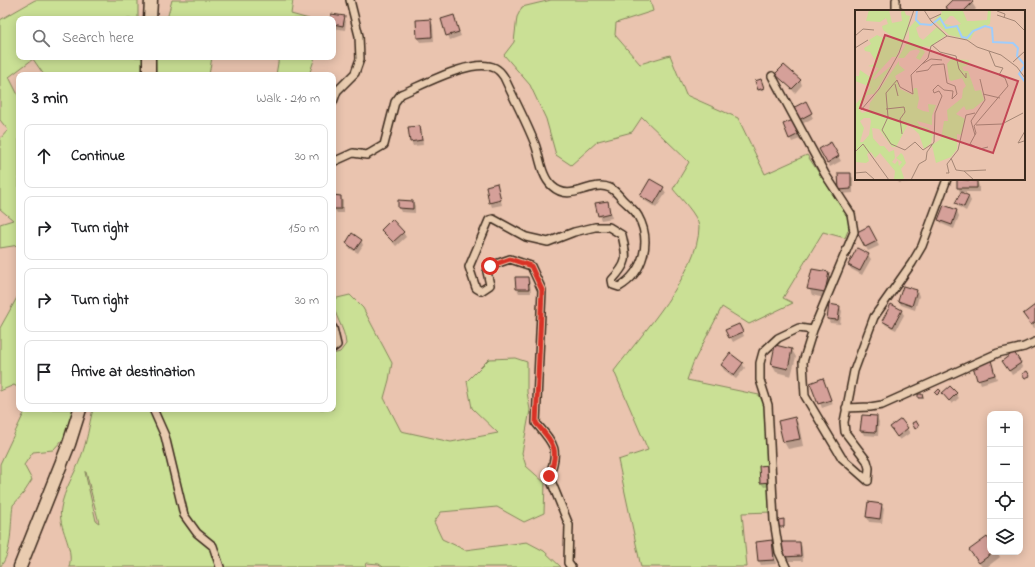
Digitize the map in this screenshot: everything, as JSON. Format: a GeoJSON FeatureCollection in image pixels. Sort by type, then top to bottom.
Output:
{"type":"FeatureCollection","features":[{"type":"Feature","properties":{"kind":"highway"},"geometry":{"type":"LineString","coordinates":[[150,16],[151,0]]}},
{"type":"Feature","properties":{"kind":"highway"},"geometry":{"type":"LineString","coordinates":[[149,72],[150,60]]}},
{"type":"Feature","properties":{"kind":"highway"},"geometry":{"type":"LineString","coordinates":[[20,567],[79,412]]}},
{"type":"Feature","properties":{"kind":"street"},"geometry":{"type":"LineString","coordinates":[[336,94],[355,73],[360,59],[358,36],[350,0]]}},
{"type":"Feature","properties":{"kind":"street"},"geometry":{"type":"LineString","coordinates":[[896,0],[896,8],[898,10]]}},
{"type":"Feature","properties":{"kind":"street"},"geometry":{"type":"LineString","coordinates":[[336,161],[353,153],[367,155],[384,145],[395,102],[401,94],[468,67],[482,65],[496,68],[504,77],[535,144],[545,176],[552,186],[567,194],[602,186],[611,188],[638,215],[646,238],[644,255],[636,272],[629,282],[619,287],[613,285],[612,280],[621,271],[627,257],[622,235],[608,227],[595,227],[574,232],[548,242],[526,237],[493,219],[489,220],[469,267],[476,288],[481,291],[490,285],[487,272],[490,266],[510,259],[531,266],[542,290],[536,423],[553,443],[556,461],[549,476],[569,525],[568,563],[571,567]]}},
{"type":"Feature","properties":{"kind":"street"},"geometry":{"type":"LineString","coordinates":[[772,76],[825,174],[851,214],[854,232],[813,330],[803,362],[805,396],[842,458],[868,480],[869,468],[867,461],[845,432],[844,422],[846,408],[854,371],[874,318],[922,246],[948,180]]}},
{"type":"Feature","properties":{"kind":"street"},"geometry":{"type":"LineString","coordinates":[[786,567],[779,552],[774,521],[768,405],[760,380],[760,363],[763,352],[778,338],[800,328],[813,330]]}},
{"type":"Feature","properties":{"kind":"street"},"geometry":{"type":"LineString","coordinates":[[846,408],[870,408],[882,405],[998,354],[1024,347],[1035,342]]}},
{"type":"Feature","properties":{"kind":"street"},"geometry":{"type":"LineString","coordinates":[[154,412],[164,436],[184,515],[197,533],[213,546],[220,567]]}},
{"type":"Feature","properties":{"kind":"green space"},"geometry":{"type":"Polygon","coordinates":[[[35,0],[138,0],[138,16],[16,16],[16,60],[32,60],[9,77],[16,91],[16,245],[0,248],[0,224],[13,220],[0,209],[0,139],[8,130],[0,120],[0,20],[35,0]]]}},
{"type":"Feature","properties":{"kind":"green space"},"geometry":{"type":"Polygon","coordinates":[[[172,0],[293,0],[291,14],[298,16],[168,16],[172,0]]]}},
{"type":"Feature","properties":{"kind":"green space"},"geometry":{"type":"Polygon","coordinates":[[[551,0],[650,0],[653,11],[616,23],[615,35],[640,64],[670,55],[686,95],[738,118],[765,174],[807,155],[849,218],[849,228],[845,238],[823,232],[783,298],[793,303],[749,324],[722,307],[693,363],[687,380],[759,395],[765,406],[771,512],[742,513],[747,567],[641,567],[618,460],[648,450],[614,371],[667,302],[690,263],[696,245],[699,227],[698,222],[696,217],[673,189],[689,162],[642,117],[632,132],[598,141],[571,165],[556,155],[546,119],[530,85],[504,55],[514,42],[517,17],[522,7],[551,0]]]}},
{"type":"Feature","properties":{"kind":"green space"},"geometry":{"type":"Polygon","coordinates":[[[34,60],[145,60],[144,72],[42,72],[34,60]]]}},
{"type":"Feature","properties":{"kind":"green space"},"geometry":{"type":"Polygon","coordinates":[[[155,60],[212,60],[210,72],[156,72],[155,60]]]}},
{"type":"Feature","properties":{"kind":"green space"},"geometry":{"type":"Polygon","coordinates":[[[278,60],[314,60],[310,72],[276,72],[278,60]]]}},
{"type":"Feature","properties":{"kind":"green space"},"geometry":{"type":"Polygon","coordinates":[[[350,295],[363,308],[392,363],[384,398],[401,431],[451,442],[498,433],[472,408],[467,381],[489,359],[515,358],[527,362],[527,392],[530,410],[522,453],[526,466],[545,483],[544,513],[524,522],[497,507],[441,512],[434,522],[442,539],[465,550],[527,542],[544,551],[561,567],[383,567],[379,564],[366,563],[365,567],[69,567],[70,552],[60,515],[62,501],[79,463],[92,412],[336,412],[336,353],[340,352],[346,344],[344,332],[336,313],[336,298],[350,295]],[[85,472],[96,521],[99,523],[86,472],[85,472]]]}},
{"type":"Feature","properties":{"kind":"green space"},"geometry":{"type":"Polygon","coordinates":[[[16,299],[16,386],[14,385],[0,391],[0,328],[16,299]]]}},
{"type":"Feature","properties":{"kind":"green space"},"geometry":{"type":"Polygon","coordinates":[[[25,412],[73,412],[64,438],[53,450],[33,452],[24,465],[32,480],[23,494],[13,505],[9,546],[4,561],[0,567],[0,464],[25,412]]]}},
{"type":"Feature","properties":{"kind":"building"},"geometry":{"type":"Polygon","coordinates":[[[952,0],[971,0],[973,2],[965,10],[949,10],[945,7],[952,0]]]}},
{"type":"Feature","properties":{"kind":"building"},"geometry":{"type":"Polygon","coordinates":[[[331,14],[345,16],[343,26],[336,25],[336,16],[331,16],[331,14]]]}},
{"type":"Feature","properties":{"kind":"building"},"geometry":{"type":"Polygon","coordinates":[[[454,15],[459,32],[446,36],[441,19],[454,15]]]}},
{"type":"Feature","properties":{"kind":"building"},"geometry":{"type":"Polygon","coordinates":[[[431,19],[432,37],[417,38],[416,20],[431,19]]]}},
{"type":"Feature","properties":{"kind":"building"},"geometry":{"type":"Polygon","coordinates":[[[784,65],[801,80],[792,89],[775,74],[784,65]]]}},
{"type":"Feature","properties":{"kind":"building"},"geometry":{"type":"Polygon","coordinates":[[[761,79],[764,88],[758,90],[755,81],[761,79]]]}},
{"type":"Feature","properties":{"kind":"building"},"geometry":{"type":"Polygon","coordinates":[[[806,101],[812,113],[799,120],[793,108],[806,101]]]}},
{"type":"Feature","properties":{"kind":"building"},"geometry":{"type":"Polygon","coordinates":[[[793,120],[799,134],[789,139],[783,124],[793,120]]]}},
{"type":"Feature","properties":{"kind":"building"},"geometry":{"type":"Polygon","coordinates":[[[420,126],[422,140],[410,142],[408,127],[420,126]]]}},
{"type":"Feature","properties":{"kind":"building"},"geometry":{"type":"Polygon","coordinates":[[[831,142],[839,156],[827,163],[819,149],[831,142]]]}},
{"type":"Feature","properties":{"kind":"building"},"geometry":{"type":"Polygon","coordinates":[[[838,173],[851,173],[851,189],[839,190],[838,173]]]}},
{"type":"Feature","properties":{"kind":"building"},"geometry":{"type":"Polygon","coordinates":[[[650,179],[664,187],[654,204],[640,196],[650,179]]]}},
{"type":"Feature","properties":{"kind":"building"},"geometry":{"type":"Polygon","coordinates":[[[957,180],[977,181],[977,188],[957,188],[957,180]]]}},
{"type":"Feature","properties":{"kind":"building"},"geometry":{"type":"Polygon","coordinates":[[[497,183],[501,200],[489,203],[486,186],[497,183]]]}},
{"type":"Feature","properties":{"kind":"building"},"geometry":{"type":"Polygon","coordinates":[[[961,192],[969,196],[964,207],[955,203],[961,192]]]}},
{"type":"Feature","properties":{"kind":"building"},"geometry":{"type":"Polygon","coordinates":[[[336,195],[341,196],[341,209],[336,209],[336,195]]]}},
{"type":"Feature","properties":{"kind":"building"},"geometry":{"type":"Polygon","coordinates":[[[398,200],[413,201],[413,209],[398,208],[398,200]]]}},
{"type":"Feature","properties":{"kind":"building"},"geometry":{"type":"Polygon","coordinates":[[[608,201],[610,213],[598,216],[595,203],[608,201]]]}},
{"type":"Feature","properties":{"kind":"building"},"geometry":{"type":"Polygon","coordinates":[[[944,205],[957,210],[952,225],[938,220],[944,205]]]}},
{"type":"Feature","properties":{"kind":"building"},"geometry":{"type":"Polygon","coordinates":[[[392,219],[404,232],[393,242],[381,230],[392,219]]]}},
{"type":"Feature","properties":{"kind":"building"},"geometry":{"type":"Polygon","coordinates":[[[869,226],[877,241],[865,247],[857,232],[869,226]]]}},
{"type":"Feature","properties":{"kind":"building"},"geometry":{"type":"Polygon","coordinates":[[[352,233],[362,240],[355,250],[346,243],[352,233]]]}},
{"type":"Feature","properties":{"kind":"building"},"geometry":{"type":"Polygon","coordinates":[[[857,248],[869,254],[860,271],[848,265],[857,248]]]}},
{"type":"Feature","properties":{"kind":"building"},"geometry":{"type":"Polygon","coordinates":[[[812,269],[829,272],[825,292],[807,289],[812,269]]]}},
{"type":"Feature","properties":{"kind":"building"},"geometry":{"type":"Polygon","coordinates":[[[515,277],[528,277],[529,289],[516,289],[515,277]]]}},
{"type":"Feature","properties":{"kind":"building"},"geometry":{"type":"Polygon","coordinates":[[[903,286],[917,290],[912,306],[898,301],[903,286]]]}},
{"type":"Feature","properties":{"kind":"building"},"geometry":{"type":"Polygon","coordinates":[[[829,304],[840,306],[838,320],[827,319],[829,304]]]}},
{"type":"Feature","properties":{"kind":"building"},"geometry":{"type":"Polygon","coordinates":[[[891,304],[902,310],[893,327],[882,321],[891,304]]]}},
{"type":"Feature","properties":{"kind":"building"},"geometry":{"type":"Polygon","coordinates":[[[1035,305],[1035,322],[1031,325],[1023,314],[1035,305]]]}},
{"type":"Feature","properties":{"kind":"building"},"geometry":{"type":"Polygon","coordinates":[[[739,324],[743,332],[729,338],[725,330],[739,324]]]}},
{"type":"Feature","properties":{"kind":"building"},"geometry":{"type":"Polygon","coordinates":[[[775,345],[792,349],[788,369],[771,365],[775,345]]]}},
{"type":"Feature","properties":{"kind":"building"},"geometry":{"type":"Polygon","coordinates":[[[1014,352],[1021,363],[1009,371],[1002,361],[1014,352]]]}},
{"type":"Feature","properties":{"kind":"building"},"geometry":{"type":"Polygon","coordinates":[[[730,353],[743,363],[734,375],[721,365],[730,353]]]}},
{"type":"Feature","properties":{"kind":"building"},"geometry":{"type":"Polygon","coordinates":[[[991,360],[995,375],[977,380],[973,366],[991,360]]]}},
{"type":"Feature","properties":{"kind":"building"},"geometry":{"type":"Polygon","coordinates":[[[1027,371],[1030,376],[1025,378],[1022,374],[1027,371]]]}},
{"type":"Feature","properties":{"kind":"building"},"geometry":{"type":"Polygon","coordinates":[[[823,378],[831,400],[818,404],[810,383],[823,378]]]}},
{"type":"Feature","properties":{"kind":"building"},"geometry":{"type":"Polygon","coordinates":[[[950,386],[957,393],[949,401],[942,393],[950,386]]]}},
{"type":"Feature","properties":{"kind":"building"},"geometry":{"type":"Polygon","coordinates":[[[939,389],[941,391],[937,395],[935,393],[939,389]]]}},
{"type":"Feature","properties":{"kind":"building"},"geometry":{"type":"Polygon","coordinates":[[[918,394],[922,394],[923,398],[918,398],[918,394]]]}},
{"type":"Feature","properties":{"kind":"building"},"geometry":{"type":"Polygon","coordinates":[[[862,415],[877,416],[876,432],[860,431],[862,415]]]}},
{"type":"Feature","properties":{"kind":"building"},"geometry":{"type":"Polygon","coordinates":[[[795,417],[800,439],[783,442],[778,421],[795,417]]]}},
{"type":"Feature","properties":{"kind":"building"},"geometry":{"type":"Polygon","coordinates":[[[901,419],[908,428],[897,437],[890,427],[901,419]]]}},
{"type":"Feature","properties":{"kind":"building"},"geometry":{"type":"Polygon","coordinates":[[[916,421],[919,426],[915,429],[912,423],[916,421]]]}},
{"type":"Feature","properties":{"kind":"building"},"geometry":{"type":"Polygon","coordinates":[[[769,465],[770,482],[760,483],[759,466],[769,465]]]}},
{"type":"Feature","properties":{"kind":"building"},"geometry":{"type":"Polygon","coordinates":[[[868,502],[882,504],[880,519],[866,517],[868,502]]]}},
{"type":"Feature","properties":{"kind":"building"},"geometry":{"type":"Polygon","coordinates":[[[784,519],[784,527],[779,527],[778,520],[784,519]]]}},
{"type":"Feature","properties":{"kind":"building"},"geometry":{"type":"Polygon","coordinates":[[[987,537],[987,555],[990,555],[979,563],[969,550],[987,537]]]}},
{"type":"Feature","properties":{"kind":"building"},"geometry":{"type":"Polygon","coordinates":[[[772,540],[774,560],[758,561],[756,542],[772,540]]]}},
{"type":"Feature","properties":{"kind":"building"},"geometry":{"type":"Polygon","coordinates":[[[782,542],[800,542],[801,556],[783,557],[782,542]]]}},
{"type":"Feature","properties":{"kind":"route"},"geometry":{"type":"LineString","coordinates":[[490,266],[510,259],[531,266],[542,290],[536,423],[553,443],[556,461],[549,476]]}}]}
